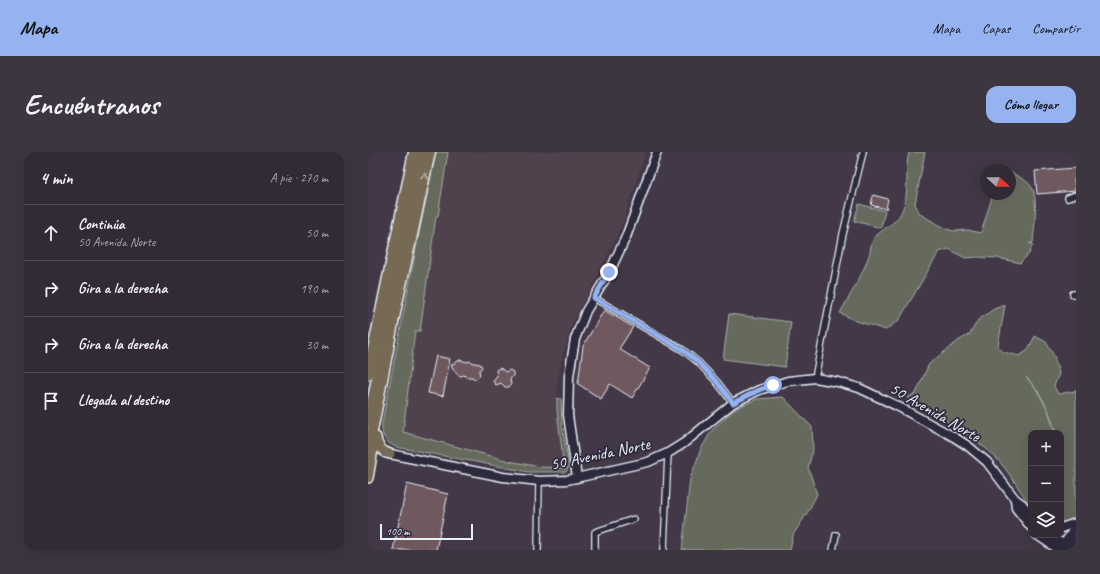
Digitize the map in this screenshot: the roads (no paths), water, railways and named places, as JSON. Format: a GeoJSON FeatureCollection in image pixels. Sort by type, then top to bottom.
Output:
{"type":"FeatureCollection","features":[{"type":"Feature","properties":{"kind":"highway"},"geometry":{"type":"LineString","coordinates":[[368,374],[414,152]]}},
{"type":"Feature","properties":{"kind":"highway"},"geometry":{"type":"LineString","coordinates":[[369,451],[373,425],[430,152]]}},
{"type":"Feature","properties":{"kind":"main road"},"geometry":{"type":"LineString","coordinates":[[390,454],[382,450],[379,446],[373,425],[421,152]]}},
{"type":"Feature","properties":{"kind":"main road"},"geometry":{"type":"LineString","coordinates":[[369,451],[369,474]]}},
{"type":"Feature","properties":{"kind":"main road"},"geometry":{"type":"LineString","coordinates":[[369,474],[372,464],[380,457],[390,454]]}},
{"type":"Feature","properties":{"kind":"street"},"geometry":{"type":"LineString","coordinates":[[577,478],[568,415],[568,376],[575,339],[582,320],[620,252],[657,152]]}},
{"type":"Feature","properties":{"kind":"street"},"geometry":{"type":"LineString","coordinates":[[815,378],[843,234],[863,152]]}},
{"type":"Feature","properties":{"kind":"street"},"geometry":{"type":"LineString","coordinates":[[1068,198],[1076,195]]}},
{"type":"Feature","properties":{"kind":"street"},"geometry":{"type":"LineString","coordinates":[[594,298],[683,350],[698,362],[717,382],[733,403]]}},
{"type":"Feature","properties":{"kind":"street","name":"50 Avenida Norte"},"geometry":{"type":"LineString","coordinates":[[369,451],[503,477],[558,482],[648,462],[668,453],[684,443],[733,403],[773,385],[788,381],[815,378],[859,388],[897,406],[968,446],[987,462],[1015,499],[1028,511]]}},
{"type":"Feature","properties":{"kind":"street"},"geometry":{"type":"LineString","coordinates":[[664,550],[668,453]]}},
{"type":"Feature","properties":{"kind":"street"},"geometry":{"type":"LineString","coordinates":[[538,550],[539,481]]}},
{"type":"Feature","properties":{"kind":"street","name":"50 Avenida Norte"},"geometry":{"type":"LineString","coordinates":[[1015,499],[1016,508],[1028,523]]}},
{"type":"Feature","properties":{"kind":"street"},"geometry":{"type":"LineString","coordinates":[[595,550],[595,532],[634,519]]}},
{"type":"Feature","properties":{"kind":"street"},"geometry":{"type":"LineString","coordinates":[[1064,527],[1076,524]]}},
{"type":"Feature","properties":{"kind":"street"},"geometry":{"type":"LineString","coordinates":[[1064,548],[1076,524]]}},
{"type":"Feature","properties":{"kind":"street"},"geometry":{"type":"LineString","coordinates":[[833,550],[836,535]]}},
{"type":"Feature","properties":{"kind":"street"},"geometry":{"type":"LineString","coordinates":[[1039,538],[1045,550]]}},
{"type":"Feature","properties":{"kind":"street"},"geometry":{"type":"LineString","coordinates":[[1043,538],[1064,548]]}},
{"type":"Feature","properties":{"kind":"street"},"geometry":{"type":"LineString","coordinates":[[1052,538],[1064,548]]}},
{"type":"Feature","properties":{"kind":"street"},"geometry":{"type":"LineString","coordinates":[[1064,548],[1076,539]]}}]}
